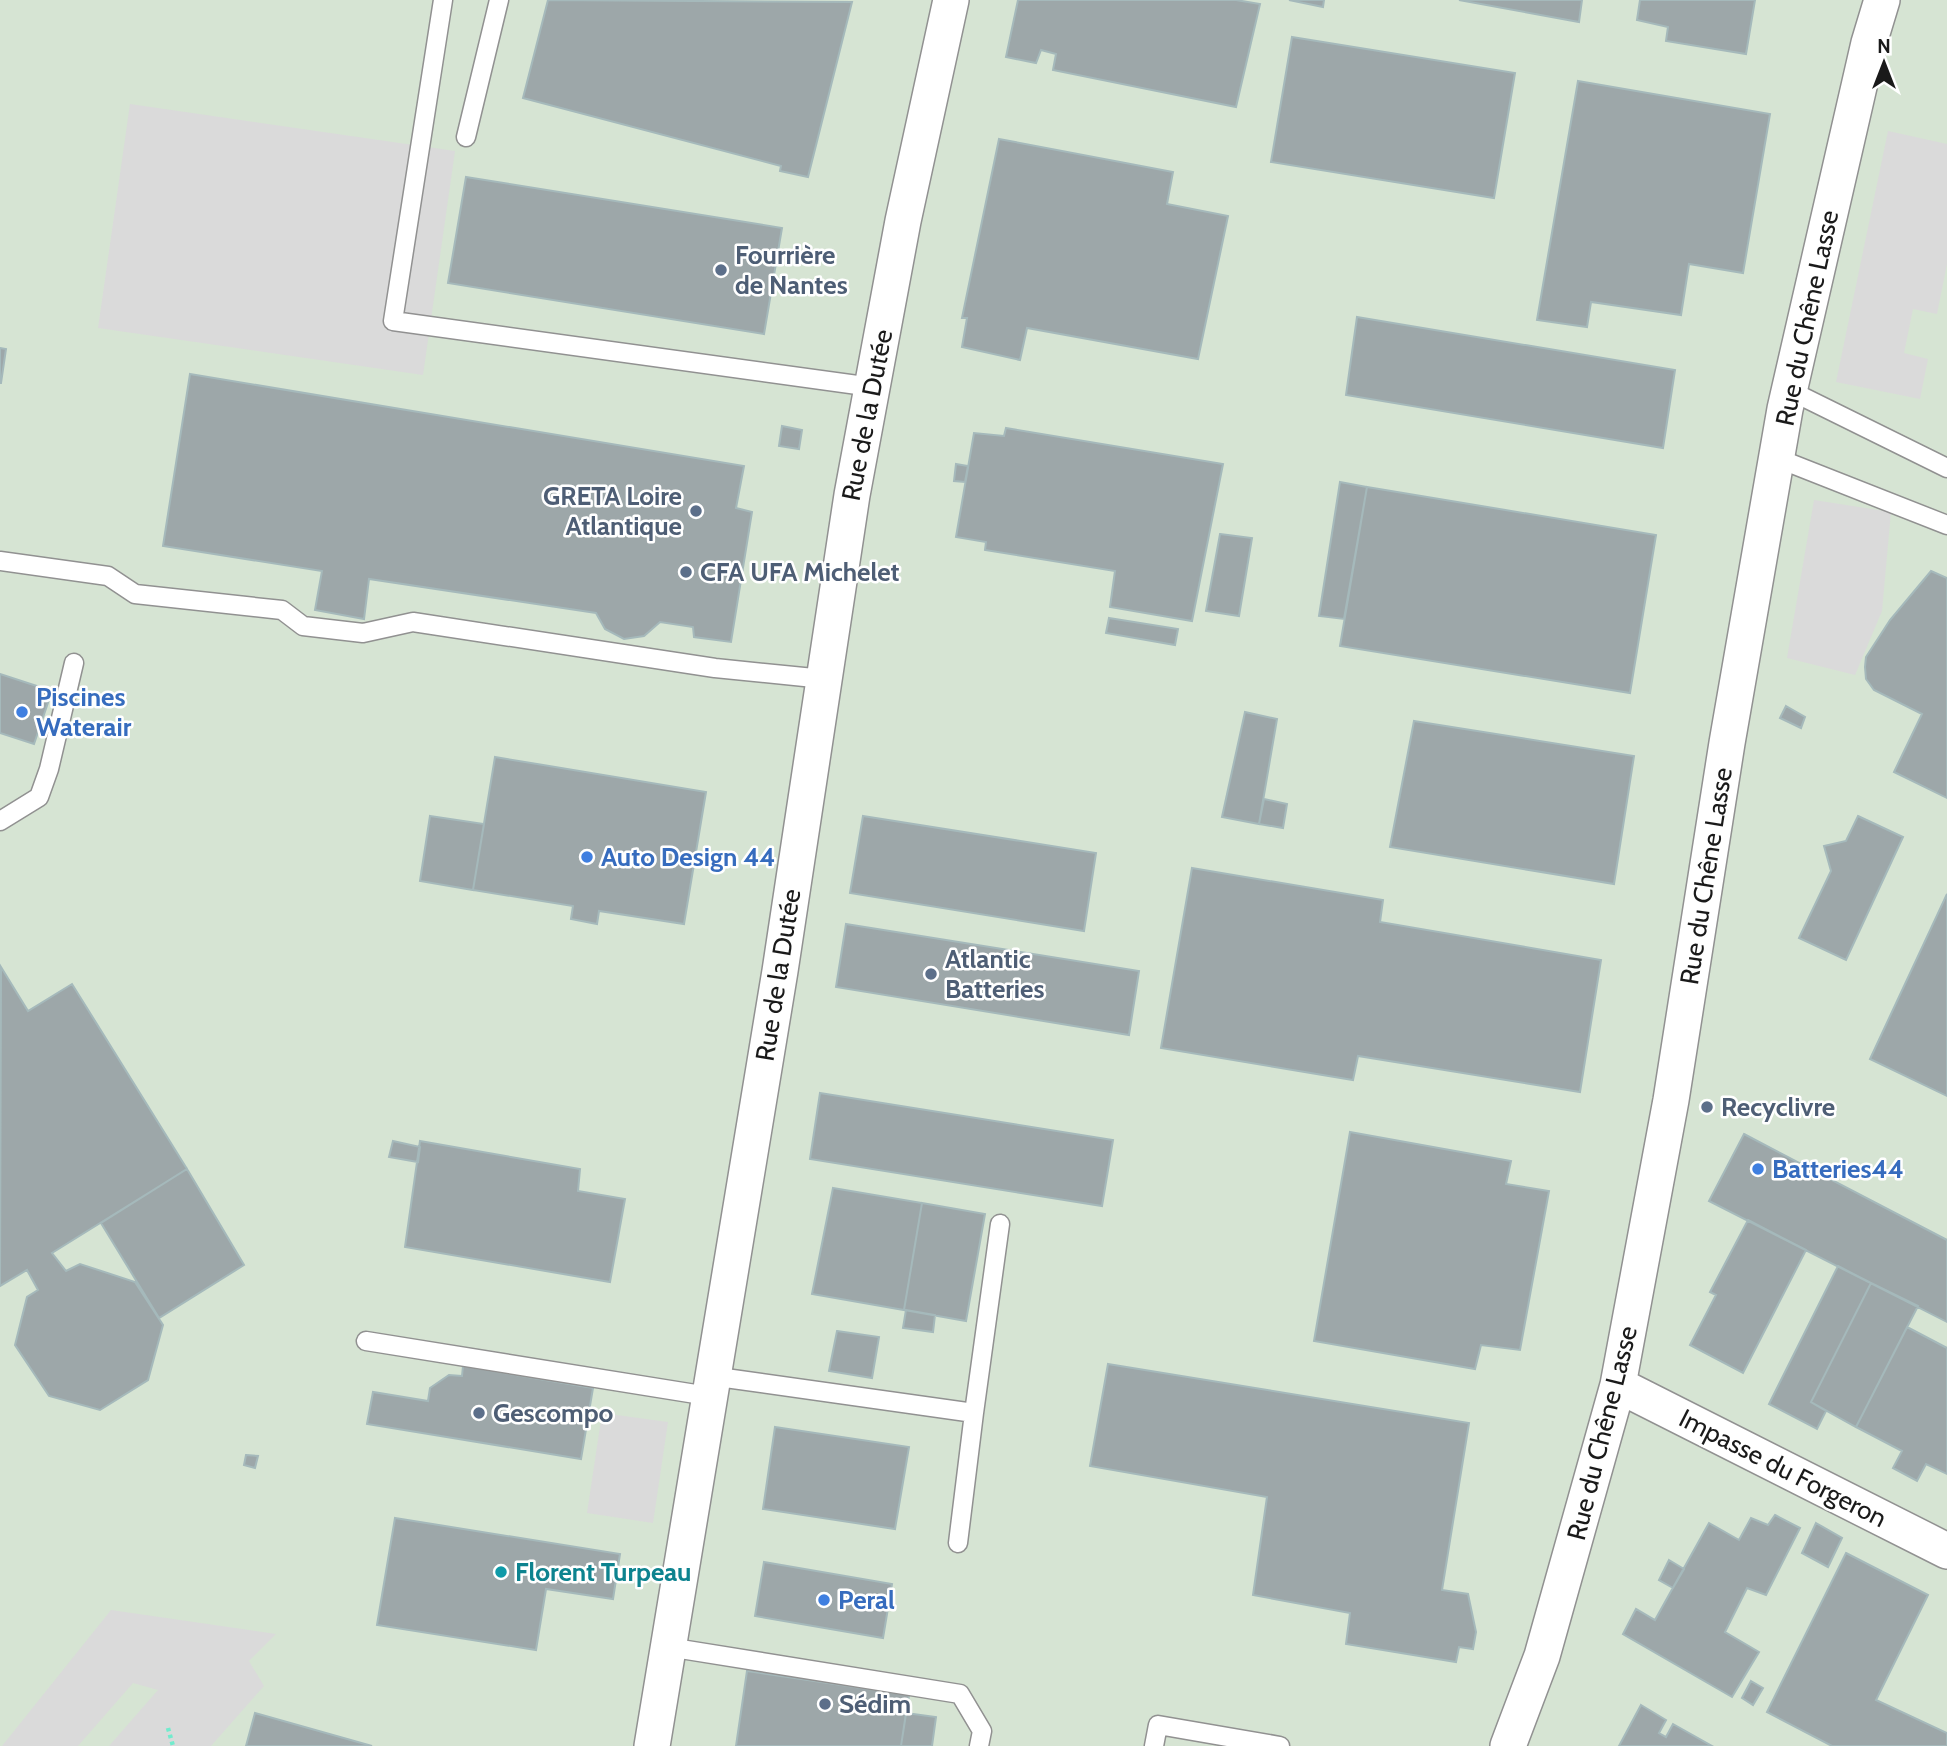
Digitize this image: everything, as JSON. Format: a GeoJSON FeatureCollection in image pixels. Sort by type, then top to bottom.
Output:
{"type":"FeatureCollection","features":[{"type":"Feature","properties":{"kind":"street","name":"Rue de la Dutée"},"geometry":{"type":"LineString","coordinates":[[652,1746],[780,971],[852,495],[903,221],[951,0]]}},
{"type":"Feature","properties":{"kind":"street","name":"Rue du Chêne Lasse"},"geometry":{"type":"LineString","coordinates":[[1508,1746],[1542,1656],[1618,1385],[1671,1100],[1727,743],[1776,458],[1789,390],[1869,43],[1882,0]]}},
{"type":"Feature","properties":{"kind":"street","name":"Impasse du Forgeron"},"geometry":{"type":"LineString","coordinates":[[1618,1385],[1947,1551]]}},
{"type":"Feature","properties":{"kind":"lane"},"geometry":{"type":"LineString","coordinates":[[443,0],[393,321],[872,387]]}},
{"type":"Feature","properties":{"kind":"lane"},"geometry":{"type":"LineString","coordinates":[[466,137],[499,0]]}},
{"type":"Feature","properties":{"kind":"lane"},"geometry":{"type":"LineString","coordinates":[[1789,390],[1947,468]]}},
{"type":"Feature","properties":{"kind":"lane"},"geometry":{"type":"LineString","coordinates":[[1776,458],[1947,525]]}},
{"type":"Feature","properties":{"kind":"lane"},"geometry":{"type":"LineString","coordinates":[[0,561],[108,576],[135,594],[282,610],[303,626],[363,634],[413,622],[715,668],[824,679]]}},
{"type":"Feature","properties":{"kind":"lane"},"geometry":{"type":"LineString","coordinates":[[0,821],[39,797],[49,769],[74,663]]}},
{"type":"Feature","properties":{"kind":"lane"},"geometry":{"type":"LineString","coordinates":[[958,1543],[1000,1224]]}},
{"type":"Feature","properties":{"kind":"lane"},"geometry":{"type":"LineString","coordinates":[[366,1341],[710,1386],[974,1413]]}},
{"type":"Feature","properties":{"kind":"lane"},"geometry":{"type":"LineString","coordinates":[[668,1647],[960,1694],[982,1731],[979,1746]]}},
{"type":"Feature","properties":{"kind":"lane"},"geometry":{"type":"LineString","coordinates":[[1154,1746],[1158,1725],[1280,1746]]}},
{"type":"Feature","properties":{"kind":"path"},"geometry":{"type":"LineString","coordinates":[[168,1728],[173,1746]]}},
{"type":"Feature","properties":{"kind":"shaded area"},"geometry":{"type":"Polygon","coordinates":[[[0,0],[1947,0],[1947,1746],[0,1746],[0,0]]]}},
{"type":"Feature","properties":{"kind":"shaded area"},"geometry":{"type":"Polygon","coordinates":[[[130,104],[455,151],[423,375],[98,328],[130,104]]]}},
{"type":"Feature","properties":{"kind":"shaded area"},"geometry":{"type":"Polygon","coordinates":[[[1888,131],[1947,144],[1947,264],[1937,314],[1913,309],[1904,353],[1928,359],[1920,399],[1836,382],[1888,131]]]}},
{"type":"Feature","properties":{"kind":"shaded area"},"geometry":{"type":"Polygon","coordinates":[[[1814,500],[1891,512],[1882,611],[1855,675],[1787,658],[1814,500]]]}},
{"type":"Feature","properties":{"kind":"shaded area"},"geometry":{"type":"Polygon","coordinates":[[[602,1413],[668,1422],[653,1523],[587,1513],[602,1413]]]}},
{"type":"Feature","properties":{"kind":"shaded area"},"geometry":{"type":"Polygon","coordinates":[[[111,1610],[276,1634],[249,1661],[264,1686],[211,1746],[109,1746],[158,1690],[133,1683],[78,1746],[2,1746],[111,1610]]]}},
{"type":"Feature","properties":{"kind":"building"},"geometry":{"type":"Polygon","coordinates":[[[548,0],[852,2],[808,177],[780,171],[781,166],[523,98],[548,0]]]}},
{"type":"Feature","properties":{"kind":"building"},"geometry":{"type":"Polygon","coordinates":[[[1018,0],[1236,0],[1260,4],[1236,107],[1053,70],[1056,54],[1041,50],[1036,63],[1006,57],[1018,0]]]}},
{"type":"Feature","properties":{"kind":"building"},"geometry":{"type":"Polygon","coordinates":[[[1289,0],[1324,0],[1323,7],[1289,0]]]}},
{"type":"Feature","properties":{"kind":"building"},"geometry":{"type":"Polygon","coordinates":[[[1459,0],[1582,0],[1579,22],[1459,0]]]}},
{"type":"Feature","properties":{"kind":"building"},"geometry":{"type":"Polygon","coordinates":[[[1640,0],[1755,0],[1746,54],[1666,41],[1668,27],[1637,20],[1640,0]]]}},
{"type":"Feature","properties":{"kind":"building"},"geometry":{"type":"Polygon","coordinates":[[[1292,37],[1515,73],[1494,198],[1271,162],[1292,37]]]}},
{"type":"Feature","properties":{"kind":"building"},"geometry":{"type":"Polygon","coordinates":[[[1578,81],[1770,114],[1743,273],[1689,264],[1681,315],[1591,302],[1587,327],[1537,320],[1578,81]]]}},
{"type":"Feature","properties":{"kind":"building"},"geometry":{"type":"Polygon","coordinates":[[[999,139],[1173,172],[1167,204],[1228,216],[1198,359],[1027,328],[1020,360],[962,347],[967,318],[962,318],[999,139]]]}},
{"type":"Feature","properties":{"kind":"building"},"geometry":{"type":"Polygon","coordinates":[[[466,177],[782,228],[764,334],[448,283],[466,177]]]}},
{"type":"Feature","properties":{"kind":"building"},"geometry":{"type":"Polygon","coordinates":[[[1357,317],[1675,370],[1663,448],[1346,395],[1357,317]]]}},
{"type":"Feature","properties":{"kind":"building"},"geometry":{"type":"Polygon","coordinates":[[[0,348],[6,349],[1,383],[0,383],[0,348]]]}},
{"type":"Feature","properties":{"kind":"building"},"geometry":{"type":"Polygon","coordinates":[[[190,374],[744,466],[736,508],[752,512],[731,642],[694,637],[693,627],[660,622],[644,636],[624,639],[605,629],[596,613],[369,579],[364,619],[315,610],[322,571],[163,546],[190,374]]]}},
{"type":"Feature","properties":{"kind":"building"},"geometry":{"type":"Polygon","coordinates":[[[782,426],[802,430],[799,449],[779,446],[782,426]]]}},
{"type":"Feature","properties":{"kind":"building"},"geometry":{"type":"Polygon","coordinates":[[[1006,428],[1223,464],[1192,621],[1110,607],[1115,571],[985,550],[986,542],[956,537],[974,433],[1004,436],[1006,428]]]}},
{"type":"Feature","properties":{"kind":"building"},"geometry":{"type":"Polygon","coordinates":[[[956,464],[968,466],[965,482],[954,481],[956,464]]]}},
{"type":"Feature","properties":{"kind":"building"},"geometry":{"type":"Polygon","coordinates":[[[1340,482],[1367,487],[1344,619],[1319,616],[1340,482]]]}},
{"type":"Feature","properties":{"kind":"building"},"geometry":{"type":"Polygon","coordinates":[[[1367,487],[1656,535],[1630,693],[1340,646],[1367,487]]]}},
{"type":"Feature","properties":{"kind":"building"},"geometry":{"type":"Polygon","coordinates":[[[1220,534],[1252,538],[1239,616],[1206,611],[1220,534]]]}},
{"type":"Feature","properties":{"kind":"building"},"geometry":{"type":"Polygon","coordinates":[[[1931,571],[1947,578],[1947,798],[1894,772],[1922,714],[1874,690],[1866,679],[1865,667],[1866,657],[1890,620],[1931,571]]]}},
{"type":"Feature","properties":{"kind":"building"},"geometry":{"type":"Polygon","coordinates":[[[1109,618],[1178,629],[1175,645],[1106,633],[1109,618]]]}},
{"type":"Feature","properties":{"kind":"building","name":"Piscines Waterair"},"geometry":{"type":"Polygon","coordinates":[[[0,674],[52,691],[34,744],[0,733],[0,674]]]}},
{"type":"Feature","properties":{"kind":"building"},"geometry":{"type":"Polygon","coordinates":[[[1786,706],[1805,717],[1801,728],[1780,718],[1786,706]]]}},
{"type":"Feature","properties":{"kind":"building"},"geometry":{"type":"Polygon","coordinates":[[[1245,712],[1277,719],[1259,824],[1222,817],[1245,712]]]}},
{"type":"Feature","properties":{"kind":"building"},"geometry":{"type":"Polygon","coordinates":[[[1414,721],[1634,756],[1614,884],[1390,847],[1414,721]]]}},
{"type":"Feature","properties":{"kind":"building","name":"Auto Design 44"},"geometry":{"type":"Polygon","coordinates":[[[495,757],[706,792],[684,924],[599,911],[597,924],[571,919],[573,906],[473,890],[495,757]]]}},
{"type":"Feature","properties":{"kind":"building"},"geometry":{"type":"Polygon","coordinates":[[[1264,799],[1287,804],[1283,828],[1259,824],[1264,799]]]}},
{"type":"Feature","properties":{"kind":"building"},"geometry":{"type":"Polygon","coordinates":[[[430,816],[484,824],[473,890],[420,881],[430,816]]]}},
{"type":"Feature","properties":{"kind":"building"},"geometry":{"type":"Polygon","coordinates":[[[863,816],[1096,853],[1084,931],[850,893],[863,816]]]}},
{"type":"Feature","properties":{"kind":"building"},"geometry":{"type":"Polygon","coordinates":[[[1858,816],[1903,837],[1846,960],[1799,938],[1831,871],[1824,846],[1846,841],[1858,816]]]}},
{"type":"Feature","properties":{"kind":"building"},"geometry":{"type":"Polygon","coordinates":[[[1192,868],[1383,900],[1380,922],[1601,960],[1580,1092],[1358,1056],[1353,1080],[1161,1048],[1192,868]]]}},
{"type":"Feature","properties":{"kind":"building"},"geometry":{"type":"Polygon","coordinates":[[[1947,894],[1947,1096],[1870,1059],[1947,894]]]}},
{"type":"Feature","properties":{"kind":"building"},"geometry":{"type":"Polygon","coordinates":[[[846,924],[1139,971],[1129,1035],[836,987],[846,924]]]}},
{"type":"Feature","properties":{"kind":"building"},"geometry":{"type":"Polygon","coordinates":[[[1,967],[28,1011],[72,984],[187,1169],[52,1253],[66,1271],[80,1264],[135,1282],[163,1325],[148,1380],[100,1410],[49,1396],[15,1345],[27,1297],[38,1290],[27,1270],[0,1286],[1,967]]]}},
{"type":"Feature","properties":{"kind":"building"},"geometry":{"type":"Polygon","coordinates":[[[820,1093],[1113,1140],[1102,1206],[810,1159],[820,1093]]]}},
{"type":"Feature","properties":{"kind":"building"},"geometry":{"type":"Polygon","coordinates":[[[1350,1132],[1511,1161],[1506,1184],[1549,1191],[1520,1350],[1481,1345],[1475,1369],[1314,1341],[1350,1132]]]}},
{"type":"Feature","properties":{"kind":"building"},"geometry":{"type":"Polygon","coordinates":[[[1744,1134],[1947,1240],[1947,1322],[1709,1201],[1744,1134]]]}},
{"type":"Feature","properties":{"kind":"building"},"geometry":{"type":"Polygon","coordinates":[[[393,1141],[420,1147],[418,1162],[389,1157],[393,1141]]]}},
{"type":"Feature","properties":{"kind":"building"},"geometry":{"type":"Polygon","coordinates":[[[420,1141],[580,1169],[578,1191],[625,1199],[610,1282],[405,1247],[420,1141]]]}},
{"type":"Feature","properties":{"kind":"building"},"geometry":{"type":"Polygon","coordinates":[[[187,1169],[244,1265],[159,1318],[101,1223],[187,1169]]]}},
{"type":"Feature","properties":{"kind":"building"},"geometry":{"type":"Polygon","coordinates":[[[833,1188],[922,1203],[904,1310],[812,1294],[833,1188]]]}},
{"type":"Feature","properties":{"kind":"building"},"geometry":{"type":"Polygon","coordinates":[[[922,1203],[985,1214],[966,1321],[904,1310],[922,1203]]]}},
{"type":"Feature","properties":{"kind":"building"},"geometry":{"type":"Polygon","coordinates":[[[1748,1220],[1806,1250],[1743,1373],[1690,1345],[1716,1295],[1710,1292],[1748,1220]]]}},
{"type":"Feature","properties":{"kind":"building"},"geometry":{"type":"Polygon","coordinates":[[[1838,1266],[1871,1283],[1811,1402],[1826,1411],[1817,1429],[1769,1404],[1838,1266]]]}},
{"type":"Feature","properties":{"kind":"building"},"geometry":{"type":"Polygon","coordinates":[[[1871,1283],[1918,1306],[1856,1427],[1811,1402],[1871,1283]]]}},
{"type":"Feature","properties":{"kind":"building"},"geometry":{"type":"Polygon","coordinates":[[[906,1310],[935,1315],[933,1332],[903,1328],[906,1310]]]}},
{"type":"Feature","properties":{"kind":"building"},"geometry":{"type":"Polygon","coordinates":[[[1907,1327],[1947,1348],[1947,1474],[1926,1464],[1917,1481],[1893,1468],[1902,1451],[1856,1427],[1907,1327]]]}},
{"type":"Feature","properties":{"kind":"building"},"geometry":{"type":"Polygon","coordinates":[[[837,1331],[879,1337],[872,1378],[829,1371],[837,1331]]]}},
{"type":"Feature","properties":{"kind":"building"},"geometry":{"type":"Polygon","coordinates":[[[1108,1364],[1469,1423],[1442,1590],[1468,1594],[1476,1632],[1473,1649],[1459,1647],[1456,1662],[1346,1644],[1350,1613],[1253,1595],[1267,1497],[1090,1466],[1108,1364]]]}},
{"type":"Feature","properties":{"kind":"building","name":"Gescompo"},"geometry":{"type":"Polygon","coordinates":[[[463,1366],[593,1388],[581,1459],[367,1424],[373,1392],[428,1401],[430,1388],[449,1375],[462,1376],[463,1366]]]}},
{"type":"Feature","properties":{"kind":"building"},"geometry":{"type":"Polygon","coordinates":[[[775,1427],[909,1447],[895,1529],[763,1509],[775,1427]]]}},
{"type":"Feature","properties":{"kind":"building"},"geometry":{"type":"Polygon","coordinates":[[[246,1455],[258,1456],[255,1468],[244,1465],[246,1455]]]}},
{"type":"Feature","properties":{"kind":"building"},"geometry":{"type":"Polygon","coordinates":[[[1775,1515],[1800,1528],[1766,1595],[1747,1588],[1725,1632],[1759,1652],[1732,1697],[1623,1634],[1636,1609],[1655,1620],[1709,1523],[1739,1540],[1751,1518],[1768,1525],[1775,1515]]]}},
{"type":"Feature","properties":{"kind":"building","name":"Florent Turpeau"},"geometry":{"type":"Polygon","coordinates":[[[395,1518],[620,1554],[613,1599],[546,1589],[536,1650],[377,1625],[395,1518]]]}},
{"type":"Feature","properties":{"kind":"building"},"geometry":{"type":"Polygon","coordinates":[[[1816,1523],[1842,1538],[1828,1567],[1802,1553],[1816,1523]]]}},
{"type":"Feature","properties":{"kind":"building"},"geometry":{"type":"Polygon","coordinates":[[[1846,1553],[1928,1595],[1876,1700],[1947,1733],[1947,1746],[1832,1746],[1767,1712],[1846,1553]]]}},
{"type":"Feature","properties":{"kind":"building"},"geometry":{"type":"Polygon","coordinates":[[[1669,1560],[1684,1569],[1673,1588],[1659,1580],[1669,1560]]]}},
{"type":"Feature","properties":{"kind":"building","name":"Peral"},"geometry":{"type":"Polygon","coordinates":[[[764,1562],[892,1584],[883,1638],[755,1616],[764,1562]]]}},
{"type":"Feature","properties":{"kind":"building","name":"Sédim"},"geometry":{"type":"Polygon","coordinates":[[[747,1671],[909,1695],[901,1746],[736,1746],[747,1671]]]}},
{"type":"Feature","properties":{"kind":"building"},"geometry":{"type":"Polygon","coordinates":[[[1751,1681],[1763,1688],[1753,1705],[1742,1698],[1751,1681]]]}},
{"type":"Feature","properties":{"kind":"building"},"geometry":{"type":"Polygon","coordinates":[[[1641,1705],[1666,1720],[1659,1733],[1666,1737],[1673,1724],[1712,1746],[1619,1746],[1641,1705]]]}},
{"type":"Feature","properties":{"kind":"building"},"geometry":{"type":"Polygon","coordinates":[[[255,1713],[372,1746],[246,1746],[255,1713]]]}},
{"type":"Feature","properties":{"kind":"building"},"geometry":{"type":"Polygon","coordinates":[[[906,1713],[936,1717],[932,1746],[901,1746],[906,1713]]]}},
{"type":"Feature","properties":{"kind":"place","name":"Fourrière de Nantes"},"geometry":{"type":"Point","coordinates":[721,270]}},
{"type":"Feature","properties":{"kind":"place","name":"GRETA Loire Atlantique"},"geometry":{"type":"Point","coordinates":[696,511]}},
{"type":"Feature","properties":{"kind":"place","name":"CFA UFA Michelet"},"geometry":{"type":"Point","coordinates":[686,572]}},
{"type":"Feature","properties":{"kind":"place","name":"Piscines Waterair"},"geometry":{"type":"Point","coordinates":[22,712]}},
{"type":"Feature","properties":{"kind":"place","name":"Auto Design 44"},"geometry":{"type":"Point","coordinates":[587,857]}},
{"type":"Feature","properties":{"kind":"place","name":"Atlantic Batteries"},"geometry":{"type":"Point","coordinates":[931,974]}},
{"type":"Feature","properties":{"kind":"place","name":"Recyclivre"},"geometry":{"type":"Point","coordinates":[1707,1107]}},
{"type":"Feature","properties":{"kind":"place","name":"Batteries44"},"geometry":{"type":"Point","coordinates":[1758,1169]}},
{"type":"Feature","properties":{"kind":"place","name":"Gescompo"},"geometry":{"type":"Point","coordinates":[479,1413]}},
{"type":"Feature","properties":{"kind":"place","name":"Florent Turpeau"},"geometry":{"type":"Point","coordinates":[501,1572]}},
{"type":"Feature","properties":{"kind":"place","name":"Peral"},"geometry":{"type":"Point","coordinates":[824,1600]}},
{"type":"Feature","properties":{"kind":"place","name":"Sédim"},"geometry":{"type":"Point","coordinates":[825,1704]}}]}
